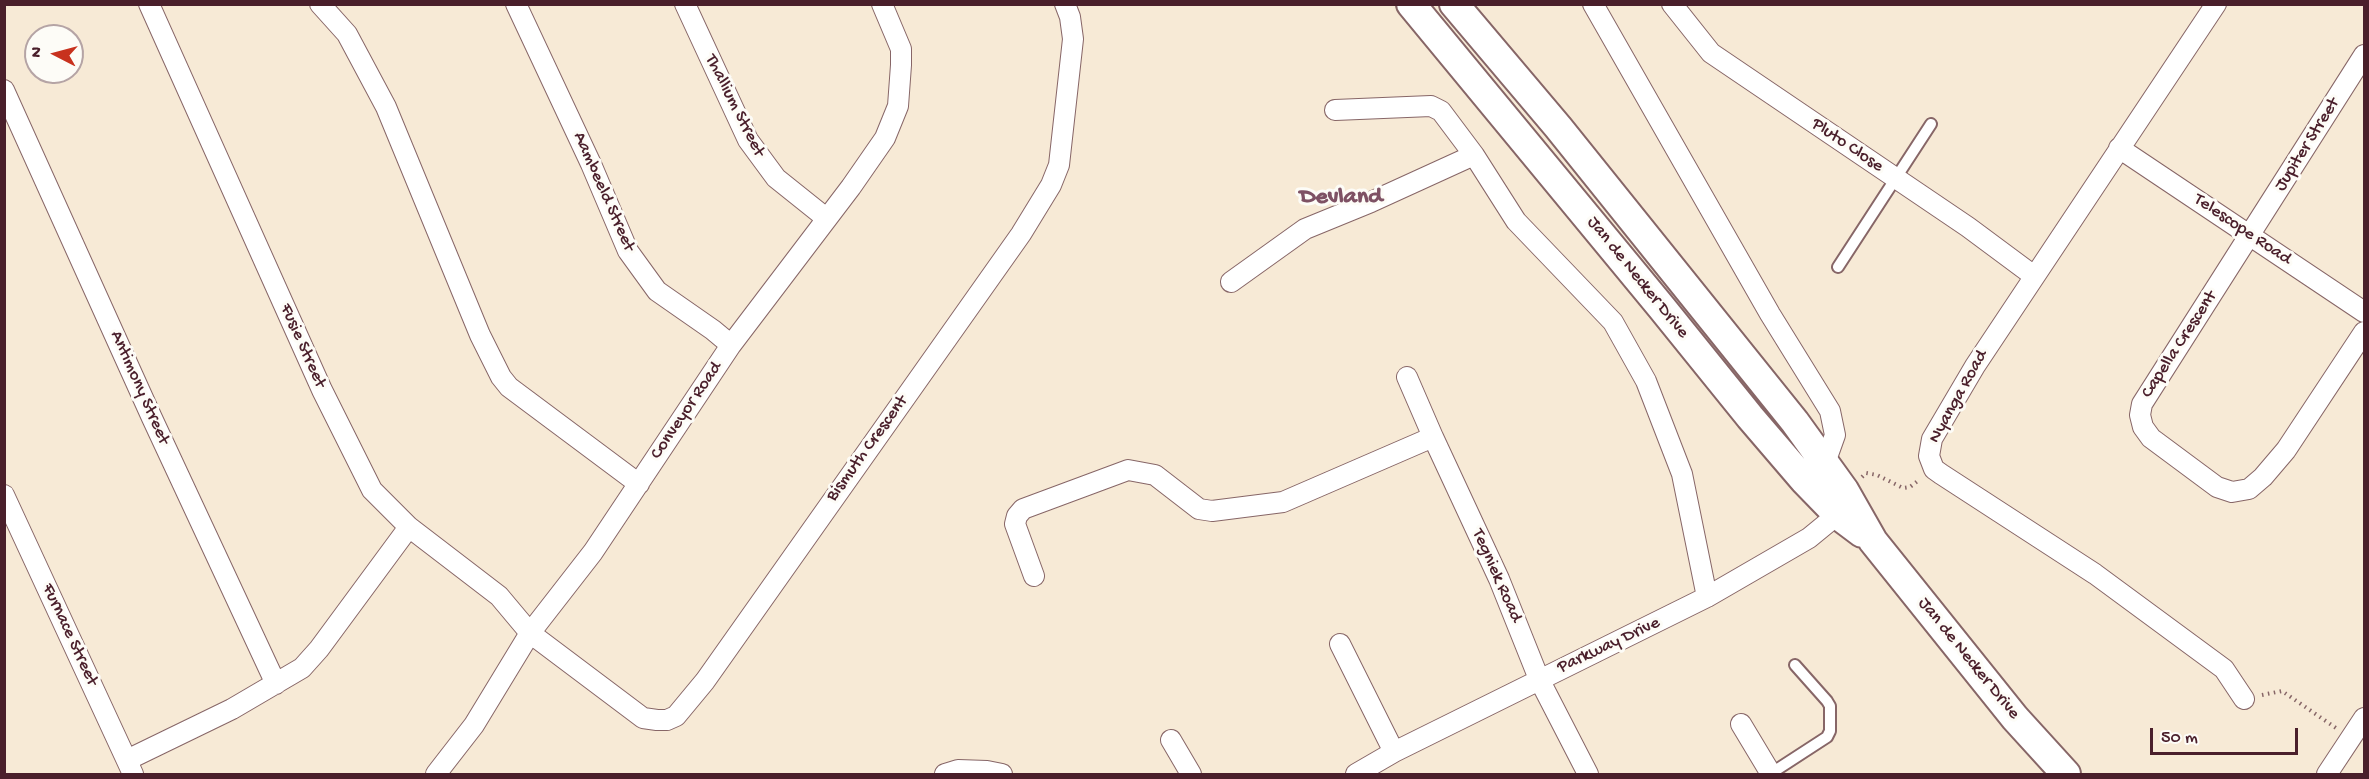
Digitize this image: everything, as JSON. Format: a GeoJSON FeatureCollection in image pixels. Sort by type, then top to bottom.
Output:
{"type":"FeatureCollection","features":[{"type":"Feature","properties":{"kind":"main road","name":"Jan de Necker Drive"},"geometry":{"type":"LineString","coordinates":[[1411,4],[1804,480],[1844,503]]}},
{"type":"Feature","properties":{"kind":"main road","name":"Jan de Necker Drive"},"geometry":{"type":"LineString","coordinates":[[1454,4],[1558,127],[1795,422],[1825,463],[1844,503],[1873,541],[2015,718],[2066,774]]}},
{"type":"Feature","properties":{"kind":"street","name":"Fusie Street"},"geometry":{"type":"LineString","coordinates":[[149,4],[322,390],[372,490],[408,527],[499,596],[530,633]]}},
{"type":"Feature","properties":{"kind":"street"},"geometry":{"type":"LineString","coordinates":[[320,4],[347,34],[386,107],[480,335],[501,377],[509,387],[639,484]]}},
{"type":"Feature","properties":{"kind":"street","name":"Aambeeld Street"},"geometry":{"type":"LineString","coordinates":[[516,4],[591,164],[628,251],[657,291],[731,345]]}},
{"type":"Feature","properties":{"kind":"street","name":"Thallium Street"},"geometry":{"type":"LineString","coordinates":[[685,4],[748,140],[776,178],[826,218]]}},
{"type":"Feature","properties":{"kind":"street","name":"Conveyor Road"},"geometry":{"type":"LineString","coordinates":[[436,774],[474,725],[530,633],[593,552],[731,345],[851,188],[885,138],[897,106],[901,48],[882,4]]}},
{"type":"Feature","properties":{"kind":"street","name":"Bismuth Crescent"},"geometry":{"type":"LineString","coordinates":[[530,633],[643,718],[667,720],[676,716],[685,707],[1021,234],[1051,185],[1059,165],[1074,39],[1065,4]]}},
{"type":"Feature","properties":{"kind":"street"},"geometry":{"type":"LineString","coordinates":[[1593,4],[1770,314],[1830,411],[1835,435],[1825,463]]}},
{"type":"Feature","properties":{"kind":"street","name":"Pluto Close"},"geometry":{"type":"LineString","coordinates":[[1672,4],[1711,53],[1968,227],[2034,276]]}},
{"type":"Feature","properties":{"kind":"street","name":"Nyanga Road"},"geometry":{"type":"LineString","coordinates":[[2216,4],[1975,366],[1932,439],[1929,456],[1934,469],[2095,574],[2224,669],[2244,699]]}},
{"type":"Feature","properties":{"kind":"street","name":"Jupiter Street"},"geometry":{"type":"LineString","coordinates":[[2251,235],[2364,55]]}},
{"type":"Feature","properties":{"kind":"street","name":"Antimony Street"},"geometry":{"type":"LineString","coordinates":[[4,90],[166,450],[276,684]]}},
{"type":"Feature","properties":{"kind":"street"},"geometry":{"type":"LineString","coordinates":[[1335,110],[1431,106],[1441,111],[1474,155],[1516,221],[1613,322],[1646,381],[1682,474],[1707,597]]}},
{"type":"Feature","properties":{"kind":"street","name":"Telescope Road"},"geometry":{"type":"LineString","coordinates":[[2119,148],[2364,312]]}},
{"type":"Feature","properties":{"kind":"street"},"geometry":{"type":"LineString","coordinates":[[1231,282],[1305,229],[1474,155]]}},
{"type":"Feature","properties":{"kind":"street","name":"Capella Crescent"},"geometry":{"type":"LineString","coordinates":[[2251,235],[2142,404],[2140,420],[2151,438],[2217,487],[2232,492],[2248,489],[2263,477],[2286,450],[2364,332]]}},
{"type":"Feature","properties":{"kind":"street","name":"Tegniek Road"},"geometry":{"type":"LineString","coordinates":[[1407,377],[1432,437],[1499,579],[1539,679],[1588,774]]}},
{"type":"Feature","properties":{"kind":"street"},"geometry":{"type":"LineString","coordinates":[[1034,576],[1016,524],[1017,516],[1023,509],[1128,470],[1155,475],[1199,509],[1212,511],[1283,502],[1432,437]]}},
{"type":"Feature","properties":{"kind":"street","name":"Furnace Street"},"geometry":{"type":"LineString","coordinates":[[4,495],[130,767]]}},
{"type":"Feature","properties":{"kind":"street","name":"Parkway Drive"},"geometry":{"type":"LineString","coordinates":[[1356,774],[1394,752],[1707,597],[1809,538],[1844,503]]}},
{"type":"Feature","properties":{"kind":"street"},"geometry":{"type":"LineString","coordinates":[[130,767],[302,668],[319,649],[408,527]]}},
{"type":"Feature","properties":{"kind":"street"},"geometry":{"type":"LineString","coordinates":[[1340,644],[1394,752]]}},
{"type":"Feature","properties":{"kind":"street"},"geometry":{"type":"LineString","coordinates":[[2327,774],[2364,718]]}},
{"type":"Feature","properties":{"kind":"street"},"geometry":{"type":"LineString","coordinates":[[1741,724],[1771,774]]}},
{"type":"Feature","properties":{"kind":"street"},"geometry":{"type":"LineString","coordinates":[[1171,740],[1191,774]]}},
{"type":"Feature","properties":{"kind":"street"},"geometry":{"type":"LineString","coordinates":[[945,774],[958,770],[1002,774]]}},
{"type":"Feature","properties":{"kind":"lane"},"geometry":{"type":"LineString","coordinates":[[1838,267],[1931,124]]}},
{"type":"Feature","properties":{"kind":"lane"},"geometry":{"type":"LineString","coordinates":[[1771,774],[1827,737],[1830,730],[1830,706],[1795,665]]}},
{"type":"Feature","properties":{"kind":"path"},"geometry":{"type":"LineString","coordinates":[[1844,503],[1866,473],[1877,475],[1903,488],[1910,487],[1934,469]]}},
{"type":"Feature","properties":{"kind":"path"},"geometry":{"type":"LineString","coordinates":[[2244,699],[2282,691],[2351,738]]}},
{"type":"Feature","properties":{"kind":"district","name":"Devland"},"geometry":{"type":"Point","coordinates":[1341,198]}}]}
